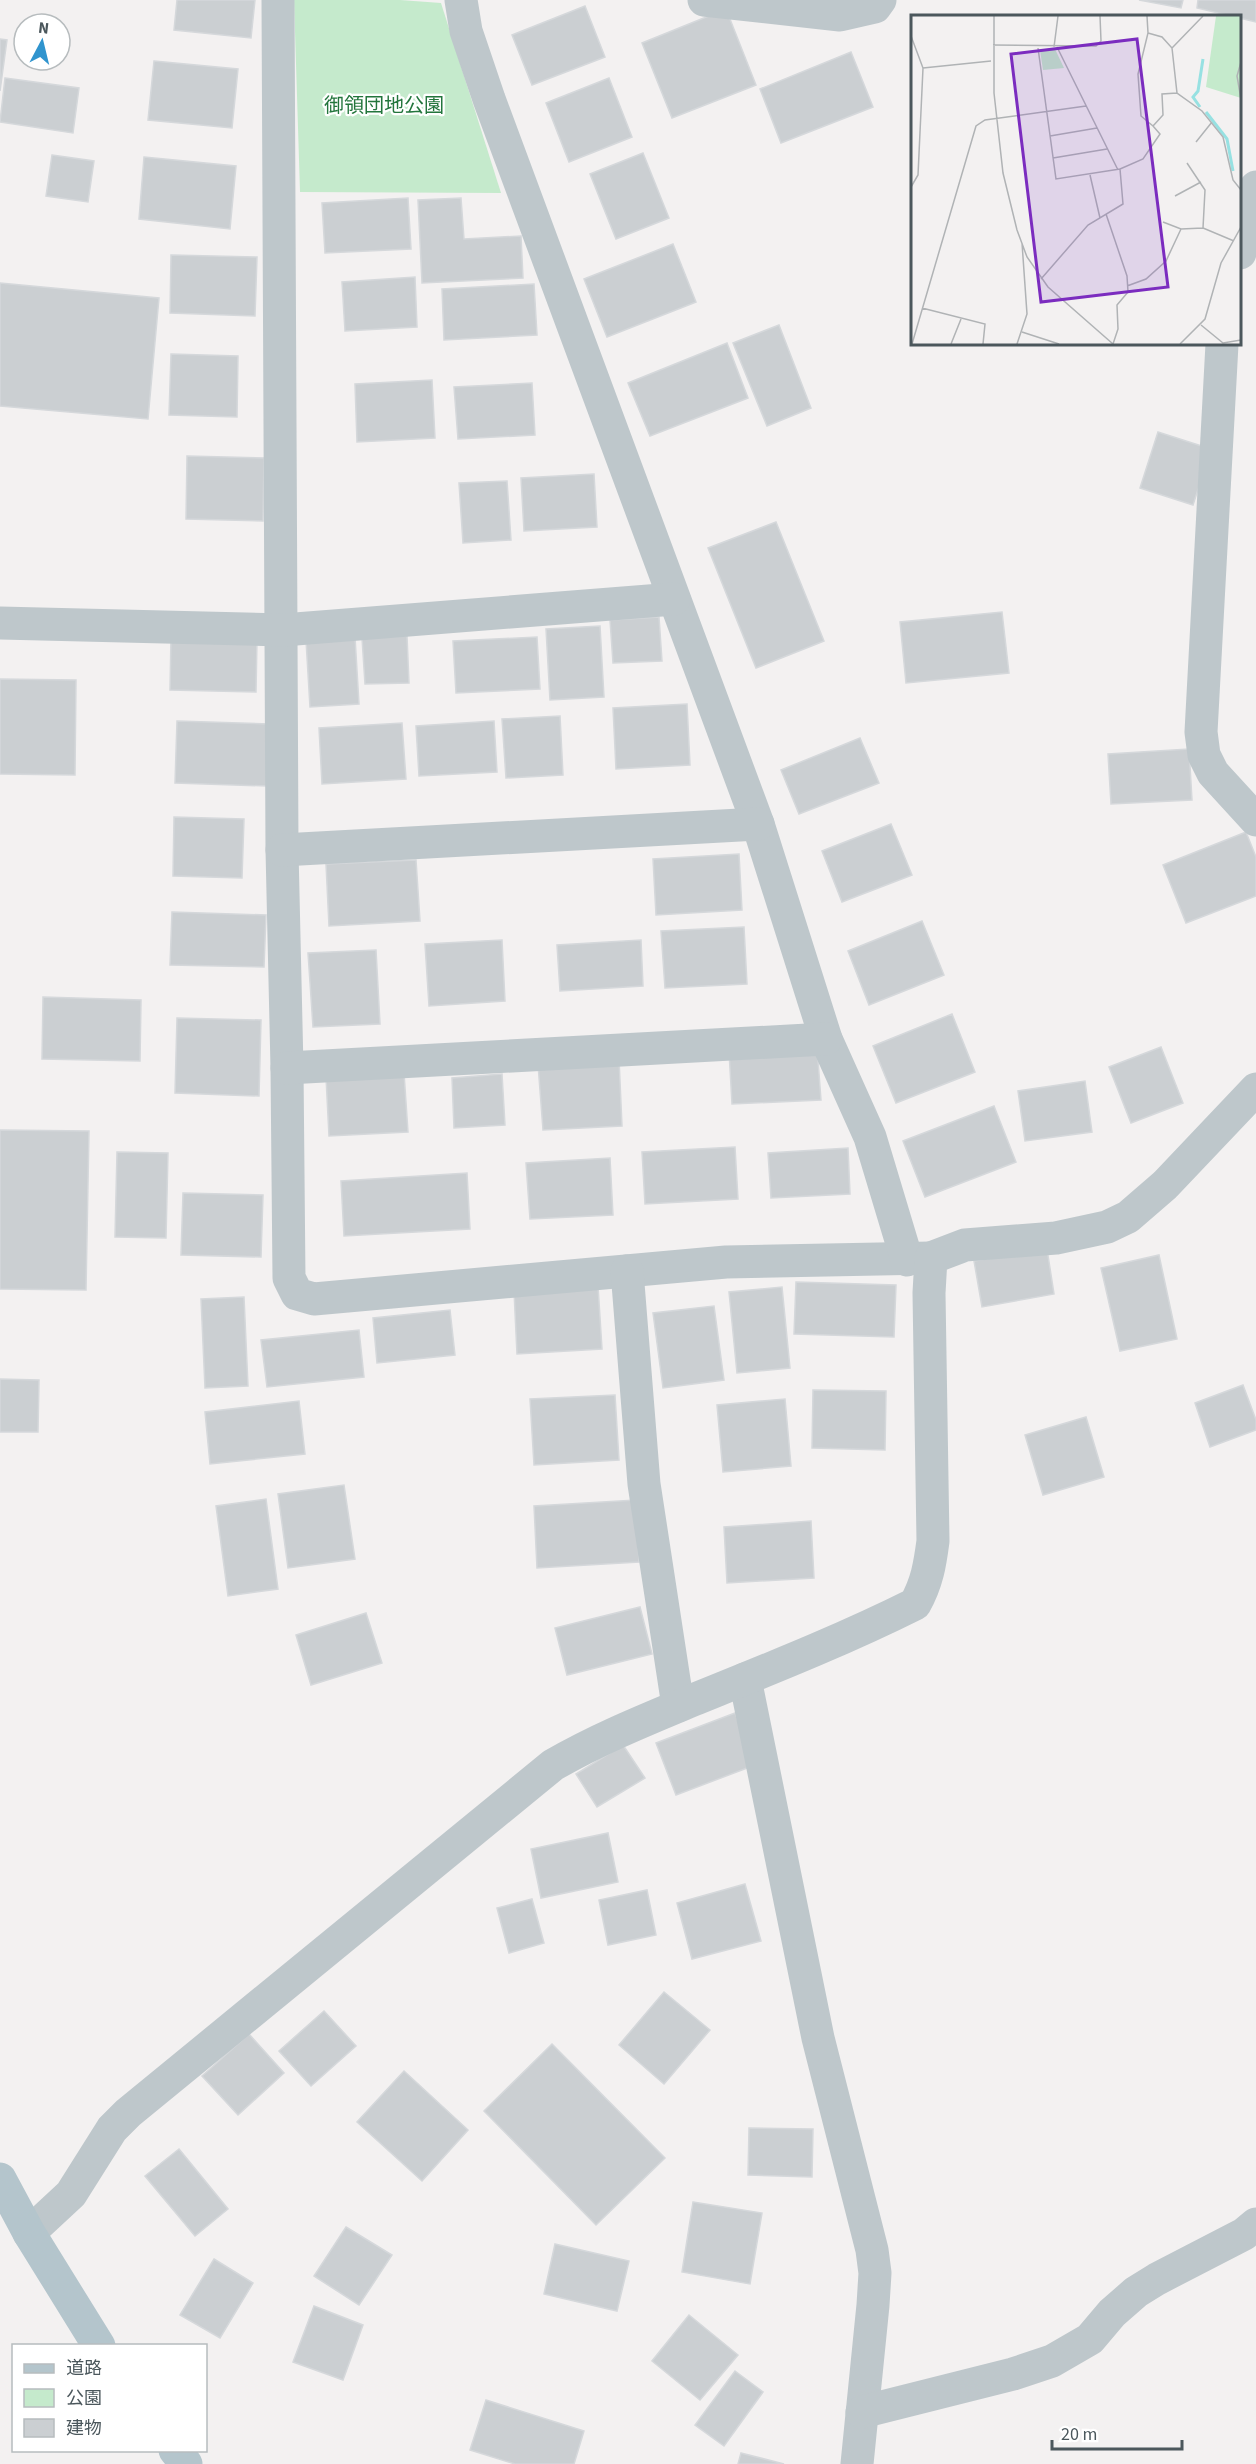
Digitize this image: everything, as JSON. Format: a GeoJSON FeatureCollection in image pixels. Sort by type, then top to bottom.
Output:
{"type":"FeatureCollection","features":[{"type":"Feature","properties":{"kind":"main road"},"geometry":{"type":"LineString","coordinates":[[0,2179],[29,2234],[98,2344]]}},
{"type":"Feature","properties":{"kind":"main road"},"geometry":{"type":"LineString","coordinates":[[176,2452],[186,2464]]}},
{"type":"Feature","properties":{"kind":"street"},"geometry":{"type":"LineString","coordinates":[[278,0],[279,496],[283,630],[282,850],[289,1278],[297,1294],[314,1299],[726,1262],[919,1259],[965,1245],[1056,1238],[1086,1232],[1107,1227],[1128,1217],[1165,1185],[1256,1089]]}},
{"type":"Feature","properties":{"kind":"street"},"geometry":{"type":"LineString","coordinates":[[29,2234],[71,2194],[112,2129],[128,2112],[553,1764],[588,1744],[629,1725],[745,1679],[915,1604],[925,1587],[930,1567],[933,1540],[929,1293],[919,1259],[870,1137],[826,1039],[758,824],[489,99],[466,31],[461,0]]}},
{"type":"Feature","properties":{"kind":"street"},"geometry":{"type":"LineString","coordinates":[[704,0],[840,15],[875,6],[880,0]]}},
{"type":"Feature","properties":{"kind":"street"},"geometry":{"type":"LineString","coordinates":[[1241,245],[1256,187]]}},
{"type":"Feature","properties":{"kind":"street"},"geometry":{"type":"LineString","coordinates":[[1222,345],[1201,732],[1204,755],[1213,772],[1256,820]]}},
{"type":"Feature","properties":{"kind":"street"},"geometry":{"type":"LineString","coordinates":[[0,623],[283,630],[674,599]]}},
{"type":"Feature","properties":{"kind":"street"},"geometry":{"type":"LineString","coordinates":[[282,850],[758,824]]}},
{"type":"Feature","properties":{"kind":"street"},"geometry":{"type":"LineString","coordinates":[[287,1068],[826,1039]]}},
{"type":"Feature","properties":{"kind":"street"},"geometry":{"type":"LineString","coordinates":[[627,1271],[644,1484],[678,1706]]}},
{"type":"Feature","properties":{"kind":"street"},"geometry":{"type":"LineString","coordinates":[[745,1679],[818,2038],[872,2250],[875,2272],[857,2464]]}},
{"type":"Feature","properties":{"kind":"street"},"geometry":{"type":"LineString","coordinates":[[862,2412],[1013,2374],[1052,2361],[1089,2339],[1112,2313],[1136,2292],[1244,2234],[1256,2224]]}},
{"type":"Feature","properties":{"kind":"green space","name":"御領団地公園"},"geometry":{"type":"Polygon","coordinates":[[[294,0],[400,0],[441,3],[501,193],[300,192],[294,0]]]}},
{"type":"Feature","properties":{"kind":"building"},"geometry":{"type":"Polygon","coordinates":[[[177,0],[255,0],[251,38],[174,30],[177,0]]]}},
{"type":"Feature","properties":{"kind":"building"},"geometry":{"type":"Polygon","coordinates":[[[1139,0],[1183,0],[1181,8],[1139,0]]]}},
{"type":"Feature","properties":{"kind":"building"},"geometry":{"type":"Polygon","coordinates":[[[1198,0],[1256,0],[1256,22],[1241,18],[1241,15],[1226,15],[1197,8],[1198,0]]]}},
{"type":"Feature","properties":{"kind":"building"},"geometry":{"type":"Polygon","coordinates":[[[585,6],[605,57],[532,85],[512,35],[585,6]]]}},
{"type":"Feature","properties":{"kind":"building"},"geometry":{"type":"Polygon","coordinates":[[[726,9],[756,85],[672,118],[642,43],[726,9]]]}},
{"type":"Feature","properties":{"kind":"building"},"geometry":{"type":"Polygon","coordinates":[[[0,39],[7,40],[0,91],[0,39]]]}},
{"type":"Feature","properties":{"kind":"building"},"geometry":{"type":"Polygon","coordinates":[[[851,52],[873,107],[781,143],[760,89],[851,52]]]}},
{"type":"Feature","properties":{"kind":"building"},"geometry":{"type":"Polygon","coordinates":[[[154,61],[238,69],[232,128],[148,120],[154,61]]]}},
{"type":"Feature","properties":{"kind":"building"},"geometry":{"type":"Polygon","coordinates":[[[5,78],[79,88],[73,133],[0,122],[5,78]]]}},
{"type":"Feature","properties":{"kind":"building"},"geometry":{"type":"Polygon","coordinates":[[[609,78],[632,137],[569,162],[546,103],[609,78]]]}},
{"type":"Feature","properties":{"kind":"building"},"geometry":{"type":"Polygon","coordinates":[[[643,153],[669,218],[616,239],[590,174],[643,153]]]}},
{"type":"Feature","properties":{"kind":"building"},"geometry":{"type":"Polygon","coordinates":[[[52,155],[94,161],[88,202],[46,196],[52,155]]]}},
{"type":"Feature","properties":{"kind":"building"},"geometry":{"type":"Polygon","coordinates":[[[144,157],[236,166],[230,229],[139,219],[144,157]]]}},
{"type":"Feature","properties":{"kind":"building"},"geometry":{"type":"Polygon","coordinates":[[[408,198],[411,249],[325,253],[322,203],[408,198]]]}},
{"type":"Feature","properties":{"kind":"building"},"geometry":{"type":"Polygon","coordinates":[[[461,198],[464,239],[521,236],[523,278],[422,283],[418,200],[461,198]]]}},
{"type":"Feature","properties":{"kind":"building"},"geometry":{"type":"Polygon","coordinates":[[[673,244],[696,302],[607,337],[584,279],[673,244]]]}},
{"type":"Feature","properties":{"kind":"building"},"geometry":{"type":"Polygon","coordinates":[[[171,255],[257,257],[255,316],[170,313],[171,255]]]}},
{"type":"Feature","properties":{"kind":"building"},"geometry":{"type":"Polygon","coordinates":[[[415,277],[417,327],[345,331],[342,282],[415,277]]]}},
{"type":"Feature","properties":{"kind":"building"},"geometry":{"type":"Polygon","coordinates":[[[0,283],[159,298],[148,419],[0,406],[0,283]]]}},
{"type":"Feature","properties":{"kind":"building"},"geometry":{"type":"Polygon","coordinates":[[[534,284],[537,335],[444,340],[442,289],[534,284]]]}},
{"type":"Feature","properties":{"kind":"building"},"geometry":{"type":"Polygon","coordinates":[[[779,325],[811,408],[767,426],[733,343],[779,325]]]}},
{"type":"Feature","properties":{"kind":"building"},"geometry":{"type":"Polygon","coordinates":[[[727,343],[748,398],[650,436],[628,383],[727,343]]]}},
{"type":"Feature","properties":{"kind":"building"},"geometry":{"type":"Polygon","coordinates":[[[171,354],[238,356],[237,417],[169,415],[171,354]]]}},
{"type":"Feature","properties":{"kind":"building"},"geometry":{"type":"Polygon","coordinates":[[[432,380],[435,438],[357,442],[355,384],[432,380]]]}},
{"type":"Feature","properties":{"kind":"building"},"geometry":{"type":"Polygon","coordinates":[[[532,383],[535,435],[458,439],[454,387],[532,383]]]}},
{"type":"Feature","properties":{"kind":"building"},"geometry":{"type":"Polygon","coordinates":[[[1158,432],[1211,449],[1193,505],[1140,488],[1158,432]]]}},
{"type":"Feature","properties":{"kind":"building"},"geometry":{"type":"Polygon","coordinates":[[[187,456],[264,458],[263,521],[186,519],[187,456]]]}},
{"type":"Feature","properties":{"kind":"building"},"geometry":{"type":"Polygon","coordinates":[[[594,474],[597,527],[524,531],[521,478],[594,474]]]}},
{"type":"Feature","properties":{"kind":"building"},"geometry":{"type":"Polygon","coordinates":[[[507,481],[511,540],[463,543],[459,483],[507,481]]]}},
{"type":"Feature","properties":{"kind":"building"},"geometry":{"type":"Polygon","coordinates":[[[776,522],[824,641],[756,668],[708,548],[776,522]]]}},
{"type":"Feature","properties":{"kind":"building"},"geometry":{"type":"Polygon","coordinates":[[[1002,612],[1009,673],[906,683],[900,622],[1002,612]]]}},
{"type":"Feature","properties":{"kind":"building"},"geometry":{"type":"Polygon","coordinates":[[[659,617],[662,661],[613,663],[610,620],[659,617]]]}},
{"type":"Feature","properties":{"kind":"building"},"geometry":{"type":"Polygon","coordinates":[[[600,626],[604,697],[550,700],[546,629],[600,626]]]}},
{"type":"Feature","properties":{"kind":"building"},"geometry":{"type":"Polygon","coordinates":[[[407,636],[409,683],[365,684],[362,638],[407,636]]]}},
{"type":"Feature","properties":{"kind":"building"},"geometry":{"type":"Polygon","coordinates":[[[171,637],[257,639],[256,692],[170,690],[171,637]]]}},
{"type":"Feature","properties":{"kind":"building"},"geometry":{"type":"Polygon","coordinates":[[[355,637],[359,704],[310,707],[306,640],[355,637]]]}},
{"type":"Feature","properties":{"kind":"building"},"geometry":{"type":"Polygon","coordinates":[[[537,637],[540,689],[456,693],[453,641],[537,637]]]}},
{"type":"Feature","properties":{"kind":"building"},"geometry":{"type":"Polygon","coordinates":[[[0,679],[76,680],[75,775],[0,774],[0,679]]]}},
{"type":"Feature","properties":{"kind":"building"},"geometry":{"type":"Polygon","coordinates":[[[687,704],[690,765],[616,769],[613,708],[687,704]]]}},
{"type":"Feature","properties":{"kind":"building"},"geometry":{"type":"Polygon","coordinates":[[[560,716],[563,775],[506,778],[502,719],[560,716]]]}},
{"type":"Feature","properties":{"kind":"building"},"geometry":{"type":"Polygon","coordinates":[[[177,721],[269,724],[267,786],[175,783],[177,721]]]}},
{"type":"Feature","properties":{"kind":"building"},"geometry":{"type":"Polygon","coordinates":[[[494,721],[497,772],[419,776],[416,726],[494,721]]]}},
{"type":"Feature","properties":{"kind":"building"},"geometry":{"type":"Polygon","coordinates":[[[402,723],[406,779],[322,784],[319,728],[402,723]]]}},
{"type":"Feature","properties":{"kind":"building"},"geometry":{"type":"Polygon","coordinates":[[[860,738],[879,783],[799,814],[781,770],[860,738]]]}},
{"type":"Feature","properties":{"kind":"building"},"geometry":{"type":"Polygon","coordinates":[[[1189,749],[1192,800],[1111,804],[1108,754],[1189,749]]]}},
{"type":"Feature","properties":{"kind":"building"},"geometry":{"type":"Polygon","coordinates":[[[174,817],[244,819],[242,878],[173,876],[174,817]]]}},
{"type":"Feature","properties":{"kind":"building"},"geometry":{"type":"Polygon","coordinates":[[[891,824],[912,875],[842,902],[822,851],[891,824]]]}},
{"type":"Feature","properties":{"kind":"building"},"geometry":{"type":"Polygon","coordinates":[[[1246,832],[1256,857],[1256,896],[1186,923],[1163,865],[1246,832]]]}},
{"type":"Feature","properties":{"kind":"building"},"geometry":{"type":"Polygon","coordinates":[[[739,854],[742,910],[656,915],[653,859],[739,854]]]}},
{"type":"Feature","properties":{"kind":"building"},"geometry":{"type":"Polygon","coordinates":[[[416,860],[420,921],[329,926],[326,864],[416,860]]]}},
{"type":"Feature","properties":{"kind":"building"},"geometry":{"type":"Polygon","coordinates":[[[172,912],[266,915],[264,967],[170,965],[172,912]]]}},
{"type":"Feature","properties":{"kind":"building"},"geometry":{"type":"Polygon","coordinates":[[[922,921],[944,975],[869,1005],[848,951],[922,921]]]}},
{"type":"Feature","properties":{"kind":"building"},"geometry":{"type":"Polygon","coordinates":[[[744,927],[747,984],[665,988],[661,931],[744,927]]]}},
{"type":"Feature","properties":{"kind":"building"},"geometry":{"type":"Polygon","coordinates":[[[502,940],[505,1001],[429,1006],[425,944],[502,940]]]}},
{"type":"Feature","properties":{"kind":"building"},"geometry":{"type":"Polygon","coordinates":[[[641,940],[643,986],[560,991],[557,945],[641,940]]]}},
{"type":"Feature","properties":{"kind":"building"},"geometry":{"type":"Polygon","coordinates":[[[376,950],[380,1024],[313,1027],[308,953],[376,950]]]}},
{"type":"Feature","properties":{"kind":"building"},"geometry":{"type":"Polygon","coordinates":[[[43,997],[141,1000],[140,1061],[42,1059],[43,997]]]}},
{"type":"Feature","properties":{"kind":"building"},"geometry":{"type":"Polygon","coordinates":[[[952,1014],[975,1072],[896,1103],[873,1046],[952,1014]]]}},
{"type":"Feature","properties":{"kind":"building"},"geometry":{"type":"Polygon","coordinates":[[[177,1018],[261,1020],[259,1096],[175,1093],[177,1018]]]}},
{"type":"Feature","properties":{"kind":"building"},"geometry":{"type":"Polygon","coordinates":[[[817,1047],[821,1100],[732,1104],[729,1051],[817,1047]]]}},
{"type":"Feature","properties":{"kind":"building"},"geometry":{"type":"Polygon","coordinates":[[[1161,1047],[1183,1103],[1131,1123],[1109,1067],[1161,1047]]]}},
{"type":"Feature","properties":{"kind":"building"},"geometry":{"type":"Polygon","coordinates":[[[619,1059],[622,1126],[543,1130],[538,1064],[619,1059]]]}},
{"type":"Feature","properties":{"kind":"building"},"geometry":{"type":"Polygon","coordinates":[[[404,1073],[408,1132],[329,1136],[326,1077],[404,1073]]]}},
{"type":"Feature","properties":{"kind":"building"},"geometry":{"type":"Polygon","coordinates":[[[502,1074],[505,1125],[454,1128],[452,1078],[502,1074]]]}},
{"type":"Feature","properties":{"kind":"building"},"geometry":{"type":"Polygon","coordinates":[[[1085,1081],[1092,1132],[1025,1141],[1018,1091],[1085,1081]]]}},
{"type":"Feature","properties":{"kind":"building"},"geometry":{"type":"Polygon","coordinates":[[[994,1106],[1016,1162],[925,1197],[903,1141],[994,1106]]]}},
{"type":"Feature","properties":{"kind":"building"},"geometry":{"type":"Polygon","coordinates":[[[0,1130],[89,1131],[86,1290],[0,1289],[0,1130]]]}},
{"type":"Feature","properties":{"kind":"building"},"geometry":{"type":"Polygon","coordinates":[[[735,1147],[738,1199],[645,1204],[642,1152],[735,1147]]]}},
{"type":"Feature","properties":{"kind":"building"},"geometry":{"type":"Polygon","coordinates":[[[848,1148],[850,1194],[771,1198],[768,1153],[848,1148]]]}},
{"type":"Feature","properties":{"kind":"building"},"geometry":{"type":"Polygon","coordinates":[[[117,1152],[168,1153],[166,1238],[115,1237],[117,1152]]]}},
{"type":"Feature","properties":{"kind":"building"},"geometry":{"type":"Polygon","coordinates":[[[610,1158],[613,1215],[530,1219],[526,1163],[610,1158]]]}},
{"type":"Feature","properties":{"kind":"building"},"geometry":{"type":"Polygon","coordinates":[[[467,1173],[470,1229],[344,1236],[341,1181],[467,1173]]]}},
{"type":"Feature","properties":{"kind":"building"},"geometry":{"type":"Polygon","coordinates":[[[183,1193],[263,1195],[261,1257],[181,1255],[183,1193]]]}},
{"type":"Feature","properties":{"kind":"building"},"geometry":{"type":"Polygon","coordinates":[[[1047,1249],[1054,1294],[982,1307],[974,1261],[1047,1249]]]}},
{"type":"Feature","properties":{"kind":"building"},"geometry":{"type":"Polygon","coordinates":[[[1159,1255],[1177,1339],[1120,1351],[1101,1268],[1159,1255]]]}},
{"type":"Feature","properties":{"kind":"building"},"geometry":{"type":"Polygon","coordinates":[[[796,1282],[896,1285],[894,1337],[794,1334],[796,1282]]]}},
{"type":"Feature","properties":{"kind":"building"},"geometry":{"type":"Polygon","coordinates":[[[598,1286],[602,1349],[517,1354],[514,1291],[598,1286]]]}},
{"type":"Feature","properties":{"kind":"building"},"geometry":{"type":"Polygon","coordinates":[[[782,1287],[790,1368],[737,1373],[729,1292],[782,1287]]]}},
{"type":"Feature","properties":{"kind":"building"},"geometry":{"type":"Polygon","coordinates":[[[244,1297],[248,1386],[205,1388],[201,1299],[244,1297]]]}},
{"type":"Feature","properties":{"kind":"building"},"geometry":{"type":"Polygon","coordinates":[[[714,1306],[724,1380],[663,1388],[653,1313],[714,1306]]]}},
{"type":"Feature","properties":{"kind":"building"},"geometry":{"type":"Polygon","coordinates":[[[450,1310],[455,1355],[377,1363],[373,1318],[450,1310]]]}},
{"type":"Feature","properties":{"kind":"building"},"geometry":{"type":"Polygon","coordinates":[[[359,1330],[364,1377],[267,1387],[261,1340],[359,1330]]]}},
{"type":"Feature","properties":{"kind":"building"},"geometry":{"type":"Polygon","coordinates":[[[0,1379],[39,1380],[38,1432],[0,1432],[0,1379]]]}},
{"type":"Feature","properties":{"kind":"building"},"geometry":{"type":"Polygon","coordinates":[[[1243,1385],[1256,1420],[1256,1430],[1210,1447],[1195,1403],[1243,1385]]]}},
{"type":"Feature","properties":{"kind":"building"},"geometry":{"type":"Polygon","coordinates":[[[813,1390],[886,1391],[885,1450],[812,1448],[813,1390]]]}},
{"type":"Feature","properties":{"kind":"building"},"geometry":{"type":"Polygon","coordinates":[[[615,1395],[619,1460],[534,1465],[530,1399],[615,1395]]]}},
{"type":"Feature","properties":{"kind":"building"},"geometry":{"type":"Polygon","coordinates":[[[785,1399],[791,1466],[723,1472],[717,1405],[785,1399]]]}},
{"type":"Feature","properties":{"kind":"building"},"geometry":{"type":"Polygon","coordinates":[[[299,1401],[305,1454],[210,1464],[205,1412],[299,1401]]]}},
{"type":"Feature","properties":{"kind":"building"},"geometry":{"type":"Polygon","coordinates":[[[1086,1417],[1104,1477],[1043,1495],[1025,1435],[1086,1417]]]}},
{"type":"Feature","properties":{"kind":"building"},"geometry":{"type":"Polygon","coordinates":[[[344,1485],[355,1559],[288,1568],[278,1494],[344,1485]]]}},
{"type":"Feature","properties":{"kind":"building"},"geometry":{"type":"Polygon","coordinates":[[[266,1499],[278,1589],[228,1596],[216,1506],[266,1499]]]}},
{"type":"Feature","properties":{"kind":"building"},"geometry":{"type":"Polygon","coordinates":[[[636,1500],[639,1562],[537,1568],[534,1506],[636,1500]]]}},
{"type":"Feature","properties":{"kind":"building"},"geometry":{"type":"Polygon","coordinates":[[[811,1521],[814,1578],[727,1583],[724,1527],[811,1521]]]}},
{"type":"Feature","properties":{"kind":"building"},"geometry":{"type":"Polygon","coordinates":[[[640,1607],[652,1654],[567,1675],[555,1628],[640,1607]]]}},
{"type":"Feature","properties":{"kind":"building"},"geometry":{"type":"Polygon","coordinates":[[[366,1613],[382,1663],[311,1685],[296,1635],[366,1613]]]}},
{"type":"Feature","properties":{"kind":"building"},"geometry":{"type":"Polygon","coordinates":[[[735,1713],[755,1765],[676,1795],[656,1743],[735,1713]]]}},
{"type":"Feature","properties":{"kind":"building"},"geometry":{"type":"Polygon","coordinates":[[[623,1745],[645,1778],[597,1807],[576,1774],[623,1745]]]}},
{"type":"Feature","properties":{"kind":"building"},"geometry":{"type":"Polygon","coordinates":[[[608,1833],[618,1882],[541,1898],[531,1849],[608,1833]]]}},
{"type":"Feature","properties":{"kind":"building"},"geometry":{"type":"Polygon","coordinates":[[[745,1884],[761,1941],[692,1959],[677,1903],[745,1884]]]}},
{"type":"Feature","properties":{"kind":"building"},"geometry":{"type":"Polygon","coordinates":[[[647,1890],[656,1935],[608,1945],[599,1900],[647,1890]]]}},
{"type":"Feature","properties":{"kind":"building"},"geometry":{"type":"Polygon","coordinates":[[[532,1899],[544,1943],[509,1953],[497,1908],[532,1899]]]}},
{"type":"Feature","properties":{"kind":"building"},"geometry":{"type":"Polygon","coordinates":[[[664,1992],[710,2030],[664,2084],[619,2045],[664,1992]]]}},
{"type":"Feature","properties":{"kind":"building"},"geometry":{"type":"Polygon","coordinates":[[[324,2011],[356,2046],[311,2086],[279,2051],[324,2011]]]}},
{"type":"Feature","properties":{"kind":"building"},"geometry":{"type":"Polygon","coordinates":[[[249,2034],[284,2073],[238,2115],[202,2076],[249,2034]]]}},
{"type":"Feature","properties":{"kind":"building"},"geometry":{"type":"Polygon","coordinates":[[[552,2044],[665,2158],[596,2225],[484,2111],[552,2044]]]}},
{"type":"Feature","properties":{"kind":"building"},"geometry":{"type":"Polygon","coordinates":[[[404,2071],[468,2130],[422,2181],[357,2122],[404,2071]]]}},
{"type":"Feature","properties":{"kind":"building"},"geometry":{"type":"Polygon","coordinates":[[[749,2128],[813,2129],[812,2177],[748,2175],[749,2128]]]}},
{"type":"Feature","properties":{"kind":"building"},"geometry":{"type":"Polygon","coordinates":[[[179,2149],[228,2209],[195,2236],[145,2176],[179,2149]]]}},
{"type":"Feature","properties":{"kind":"building"},"geometry":{"type":"Polygon","coordinates":[[[693,2202],[762,2213],[750,2284],[682,2272],[693,2202]]]}},
{"type":"Feature","properties":{"kind":"building"},"geometry":{"type":"Polygon","coordinates":[[[346,2227],[392,2255],[359,2305],[314,2276],[346,2227]]]}},
{"type":"Feature","properties":{"kind":"building"},"geometry":{"type":"Polygon","coordinates":[[[555,2244],[629,2261],[617,2311],[544,2294],[555,2244]]]}},
{"type":"Feature","properties":{"kind":"building"},"geometry":{"type":"Polygon","coordinates":[[[214,2259],[253,2283],[220,2338],[180,2315],[214,2259]]]}},
{"type":"Feature","properties":{"kind":"building"},"geometry":{"type":"Polygon","coordinates":[[[314,2306],[363,2325],[343,2380],[293,2362],[314,2306]]]}},
{"type":"Feature","properties":{"kind":"building"},"geometry":{"type":"Polygon","coordinates":[[[689,2315],[738,2355],[700,2400],[652,2361],[689,2315]]]}},
{"type":"Feature","properties":{"kind":"building"},"geometry":{"type":"Polygon","coordinates":[[[735,2371],[763,2392],[724,2446],[695,2425],[735,2371]]]}},
{"type":"Feature","properties":{"kind":"building"},"geometry":{"type":"Polygon","coordinates":[[[486,2400],[584,2431],[574,2464],[515,2464],[470,2450],[486,2400]]]}},
{"type":"Feature","properties":{"kind":"building"},"geometry":{"type":"Polygon","coordinates":[[[741,2453],[784,2464],[738,2464],[741,2453]]]}}]}
